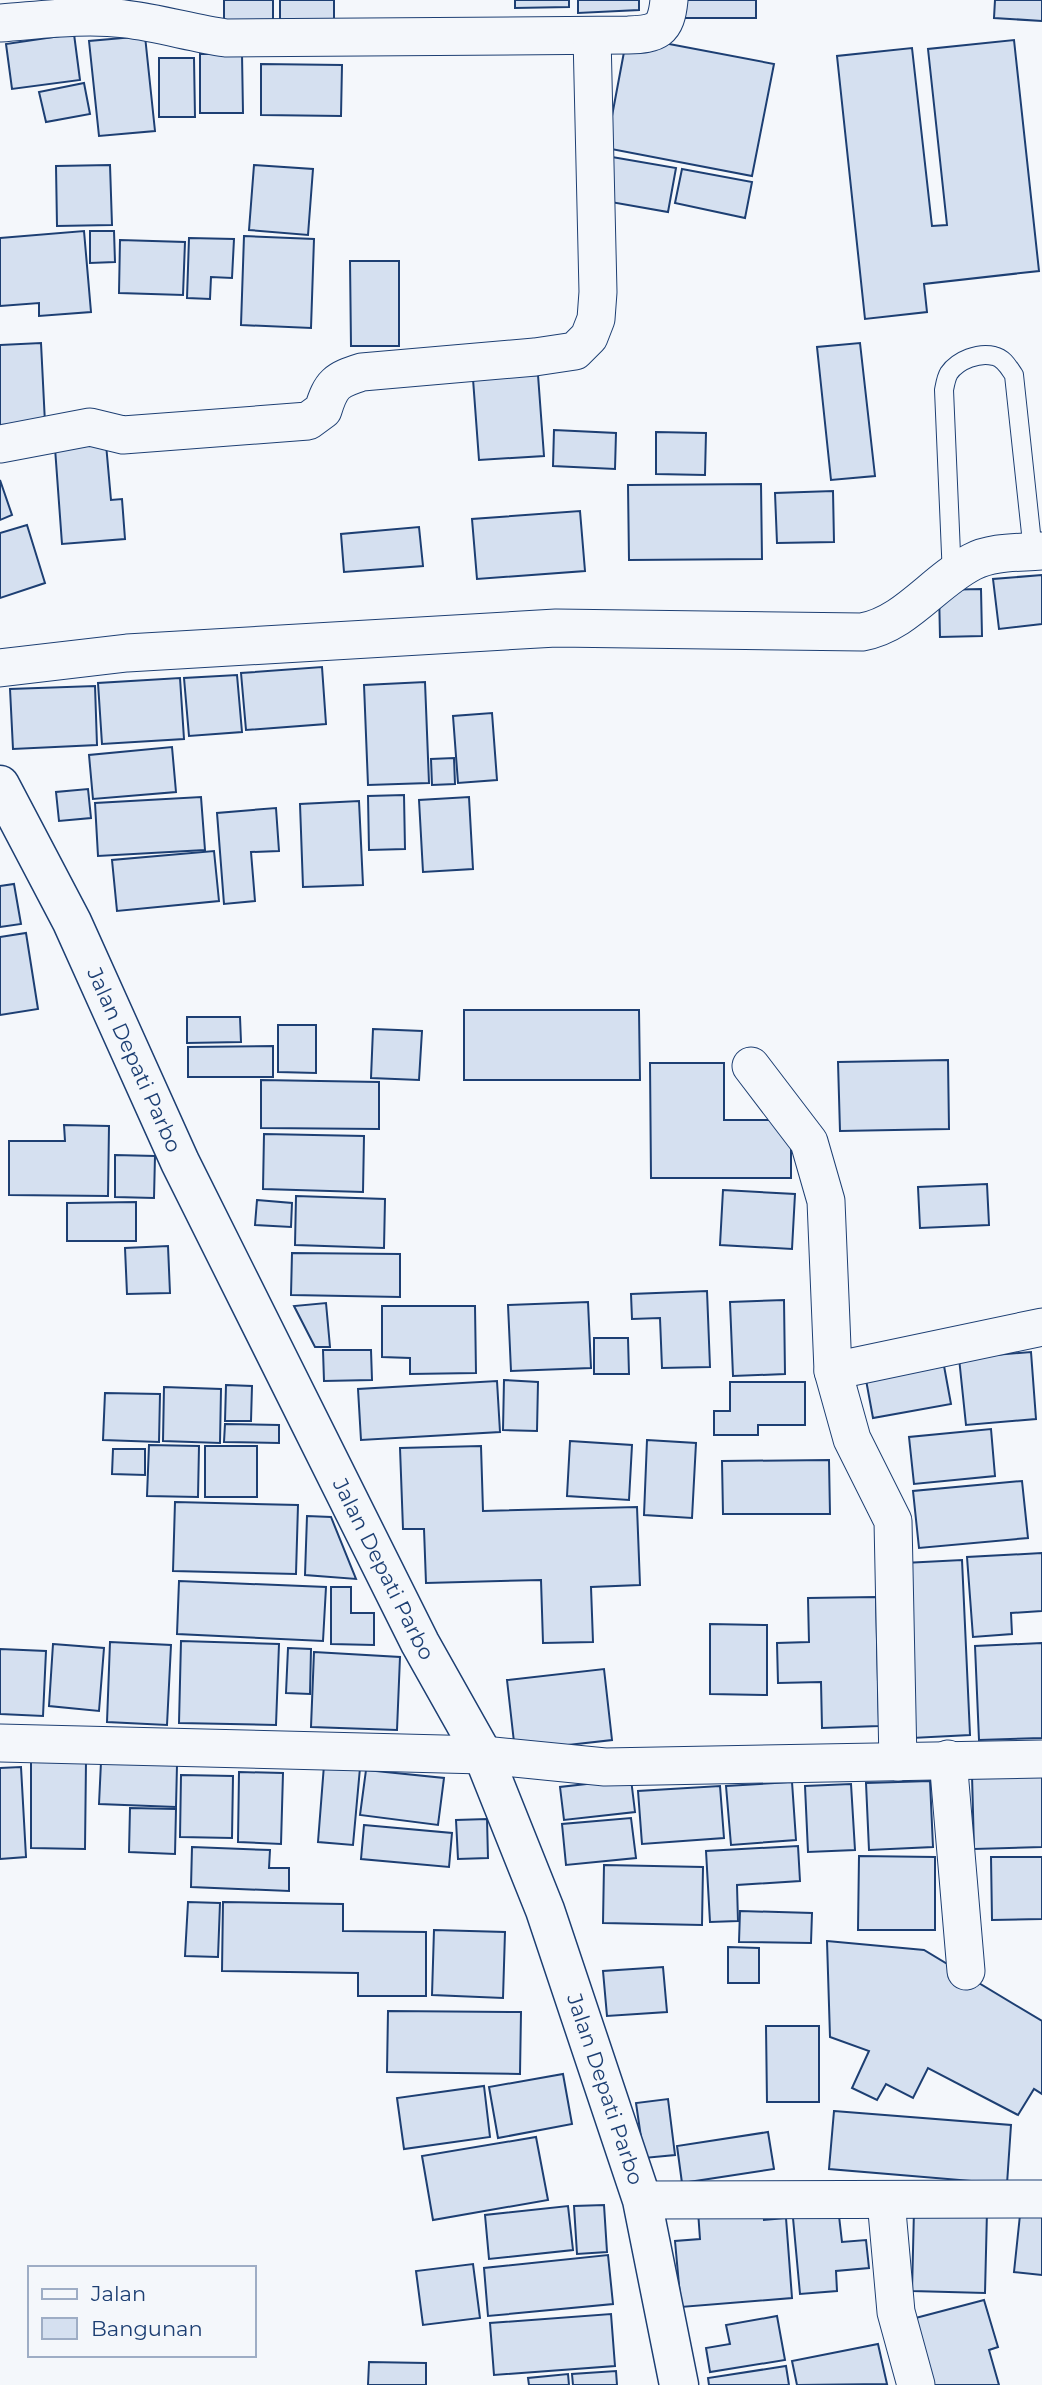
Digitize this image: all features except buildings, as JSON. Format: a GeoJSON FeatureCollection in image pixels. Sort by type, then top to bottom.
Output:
{"type":"FeatureCollection","features":[{"type":"Feature","properties":{"kind":"main road","name":"Jalan Depati Parbo"},"geometry":{"type":"LineString","coordinates":[[0,785],[72,922],[180,1162],[420,1643],[483,1755],[549,1921],[642,2200],[679,2385]]}},
{"type":"Feature","properties":{"kind":"street"},"geometry":{"type":"LineString","coordinates":[[0,23],[69,17],[123,19],[226,38],[651,34],[663,24],[669,0]]}},
{"type":"Feature","properties":{"kind":"street"},"geometry":{"type":"LineString","coordinates":[[0,444],[90,427],[123,435],[307,421],[323,410],[329,389],[343,378],[362,372],[575,351],[589,337],[596,319],[598,292],[592,36]]}},
{"type":"Feature","properties":{"kind":"street"},"geometry":{"type":"LineString","coordinates":[[0,668],[127,653],[556,628],[862,632],[876,630],[894,621],[971,562],[992,555],[1037,552]]}},
{"type":"Feature","properties":{"kind":"street"},"geometry":{"type":"LineString","coordinates":[[751,1066],[809,1142],[826,1201],[833,1371],[852,1439],[893,1521],[898,1762]]}},
{"type":"Feature","properties":{"kind":"street"},"geometry":{"type":"LineString","coordinates":[[833,1371],[1042,1327]]}},
{"type":"Feature","properties":{"kind":"street"},"geometry":{"type":"LineString","coordinates":[[0,1742],[483,1755],[604,1767],[1042,1759]]}},
{"type":"Feature","properties":{"kind":"street"},"geometry":{"type":"LineString","coordinates":[[948,1759],[966,1970]]}},
{"type":"Feature","properties":{"kind":"street"},"geometry":{"type":"LineString","coordinates":[[642,2200],[1042,2199]]}},
{"type":"Feature","properties":{"kind":"street"},"geometry":{"type":"LineString","coordinates":[[886,2200],[896,2312],[916,2385]]}},
{"type":"Feature","properties":{"kind":"lane"},"geometry":{"type":"LineString","coordinates":[[952,577],[944,390],[949,373],[962,361],[979,355],[995,356],[1005,362],[1014,375],[1037,552]]}}]}
